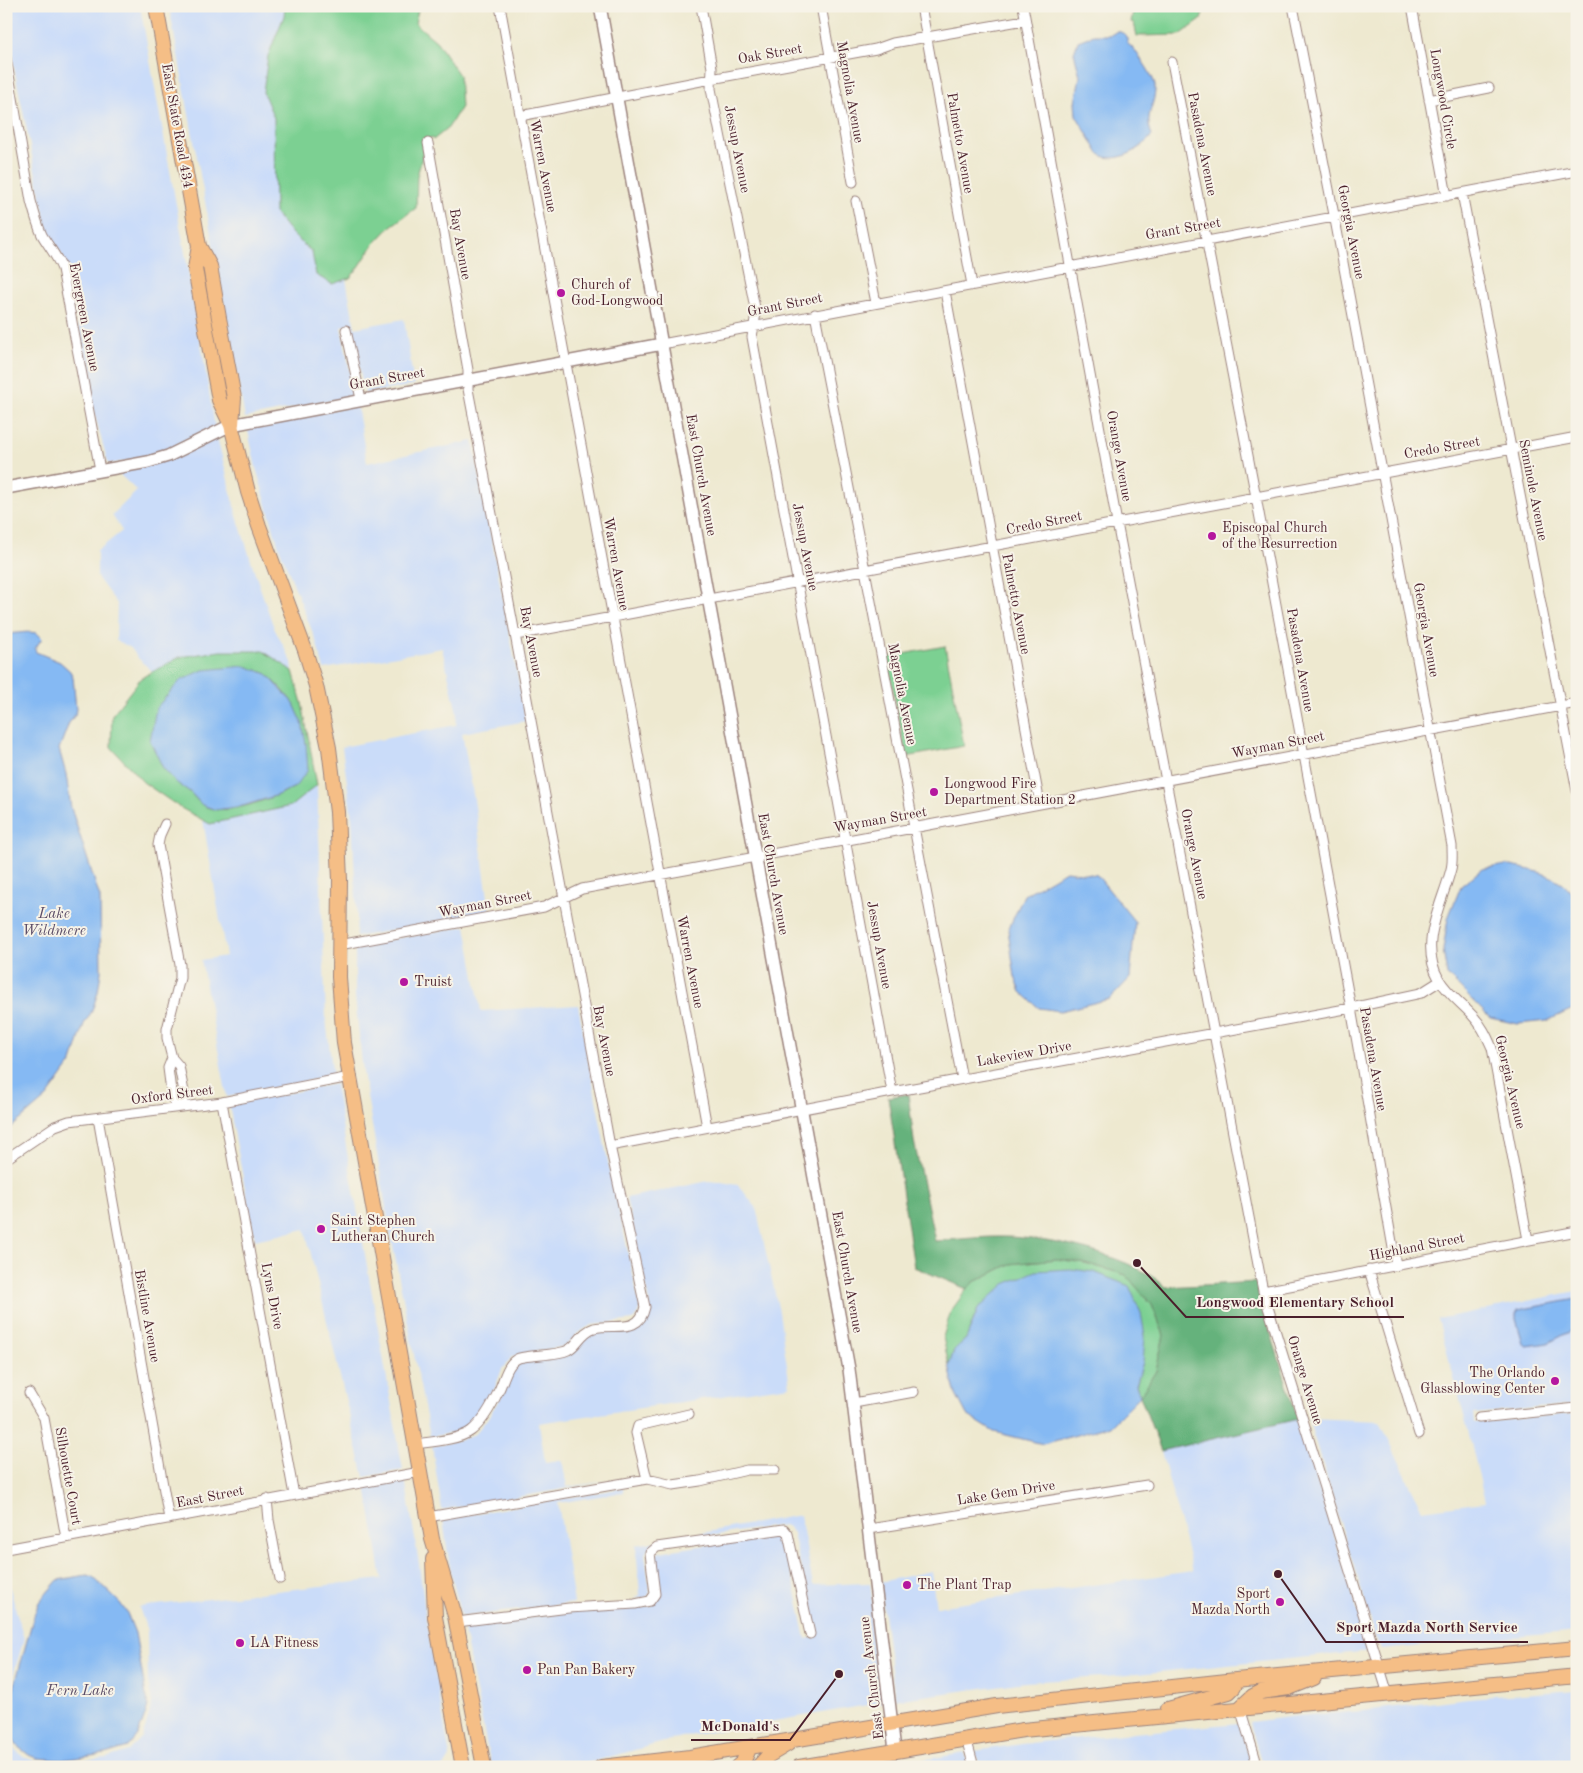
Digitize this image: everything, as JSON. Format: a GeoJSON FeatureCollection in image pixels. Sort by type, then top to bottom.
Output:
{"type":"FeatureCollection","features":[{"type":"Feature","properties":{"kind":"main road","name":"East State Road 434"},"geometry":{"type":"LineString","coordinates":[[156,6],[199,246],[210,266],[226,353],[234,398],[232,425],[248,492],[305,650],[323,716],[337,812],[340,880],[341,1010],[350,1077],[432,1539]]}},
{"type":"Feature","properties":{"kind":"main road"},"geometry":{"type":"LineString","coordinates":[[432,1539],[457,1622],[484,1767]]}},
{"type":"Feature","properties":{"kind":"main road"},"geometry":{"type":"LineString","coordinates":[[432,1539],[436,1616],[463,1767]]}},
{"type":"Feature","properties":{"kind":"main road"},"geometry":{"type":"LineString","coordinates":[[601,1767],[750,1747],[997,1706],[1236,1680],[1577,1648]]}},
{"type":"Feature","properties":{"kind":"main road"},"geometry":{"type":"LineString","coordinates":[[1240,1708],[1253,1696],[1261,1692],[1289,1688],[1328,1672]]}},
{"type":"Feature","properties":{"kind":"main road"},"geometry":{"type":"LineString","coordinates":[[800,1767],[1023,1730],[1577,1676]]}},
{"type":"Feature","properties":{"kind":"main road"},"geometry":{"type":"LineString","coordinates":[[1144,1718],[1229,1692],[1234,1687],[1236,1680]]}},
{"type":"Feature","properties":{"kind":"main road"},"geometry":{"type":"LineString","coordinates":[[758,1767],[768,1756],[798,1738]]}},
{"type":"Feature","properties":{"kind":"main road"},"geometry":{"type":"LineString","coordinates":[[737,1767],[743,1762],[750,1747]]}},
{"type":"Feature","properties":{"kind":"street","name":"Warren Avenue"},"geometry":{"type":"LineString","coordinates":[[500,6],[707,1127]]}},
{"type":"Feature","properties":{"kind":"street","name":"East Church Avenue"},"geometry":{"type":"LineString","coordinates":[[600,6],[854,1403],[895,1750]]}},
{"type":"Feature","properties":{"kind":"street","name":"Jessup Avenue"},"geometry":{"type":"LineString","coordinates":[[700,6],[712,68],[711,89],[756,313],[752,337],[892,1092]]}},
{"type":"Feature","properties":{"kind":"street","name":"Magnolia Avenue"},"geometry":{"type":"LineString","coordinates":[[821,6],[853,182]]}},
{"type":"Feature","properties":{"kind":"street","name":"Palmetto Avenue"},"geometry":{"type":"LineString","coordinates":[[922,6],[972,285]]}},
{"type":"Feature","properties":{"kind":"street","name":"Orange Avenue"},"geometry":{"type":"LineString","coordinates":[[1022,6],[1117,523],[1263,1290],[1388,1694]]}},
{"type":"Feature","properties":{"kind":"street","name":"Georgia Avenue"},"geometry":{"type":"LineString","coordinates":[[1293,6],[1383,473],[1452,846],[1452,867],[1434,923],[1430,942],[1432,967],[1440,981],[1485,1031],[1492,1048],[1528,1240]]}},
{"type":"Feature","properties":{"kind":"street","name":"Longwood Circle"},"geometry":{"type":"LineString","coordinates":[[1412,6],[1447,196]]}},
{"type":"Feature","properties":{"kind":"street"},"geometry":{"type":"LineString","coordinates":[[1575,6],[1577,16]]}},
{"type":"Feature","properties":{"kind":"street","name":"Oak Street"},"geometry":{"type":"LineString","coordinates":[[520,116],[876,49],[893,43],[1025,20]]}},
{"type":"Feature","properties":{"kind":"street","name":"Evergreen Avenue"},"geometry":{"type":"LineString","coordinates":[[6,58],[31,200],[42,234],[58,257],[62,269],[100,470]]}},
{"type":"Feature","properties":{"kind":"street","name":"Pasadena Avenue"},"geometry":{"type":"LineString","coordinates":[[1172,62],[1256,497],[1351,1008],[1396,1265]]}},
{"type":"Feature","properties":{"kind":"street"},"geometry":{"type":"LineString","coordinates":[[1429,100],[1489,88]]}},
{"type":"Feature","properties":{"kind":"street","name":"Bay Avenue"},"geometry":{"type":"LineString","coordinates":[[415,1444],[458,1437],[470,1432],[483,1418],[499,1390],[507,1370],[517,1359],[568,1350],[582,1335],[594,1328],[635,1324],[643,1317],[645,1307],[610,1146],[516,635],[468,389],[468,370],[428,143]]}},
{"type":"Feature","properties":{"kind":"street","name":"Grant Street"},"geometry":{"type":"LineString","coordinates":[[6,488],[148,462],[168,456],[232,425],[361,399],[1577,171]]}},
{"type":"Feature","properties":{"kind":"street","name":"Seminole Avenue"},"geometry":{"type":"LineString","coordinates":[[1462,193],[1577,792]]}},
{"type":"Feature","properties":{"kind":"street"},"geometry":{"type":"LineString","coordinates":[[856,201],[876,303]]}},
{"type":"Feature","properties":{"kind":"street","name":"Palmetto Avenue"},"geometry":{"type":"LineString","coordinates":[[945,291],[1040,804]]}},
{"type":"Feature","properties":{"kind":"street","name":"Magnolia Avenue"},"geometry":{"type":"LineString","coordinates":[[815,314],[962,1079]]}},
{"type":"Feature","properties":{"kind":"street"},"geometry":{"type":"LineString","coordinates":[[346,330],[361,399]]}},
{"type":"Feature","properties":{"kind":"street","name":"Credo Street"},"geometry":{"type":"LineString","coordinates":[[516,635],[1577,437]]}},
{"type":"Feature","properties":{"kind":"street","name":"Wayman Street"},"geometry":{"type":"LineString","coordinates":[[339,945],[544,907],[582,889],[1166,781],[1577,702]]}},
{"type":"Feature","properties":{"kind":"street"},"geometry":{"type":"LineString","coordinates":[[166,824],[158,845],[180,971],[180,978],[167,1029],[167,1038],[172,1058],[179,1066],[185,1097],[180,1105]]}},
{"type":"Feature","properties":{"kind":"street","name":"Lakeview Drive"},"geometry":{"type":"LineString","coordinates":[[610,1146],[1351,1008],[1421,993],[1440,981]]}},
{"type":"Feature","properties":{"kind":"street","name":"Oxford Street"},"geometry":{"type":"LineString","coordinates":[[6,1159],[55,1126],[69,1121],[180,1105],[222,1102],[350,1077]]}},
{"type":"Feature","properties":{"kind":"street","name":"Lyns Drive"},"geometry":{"type":"LineString","coordinates":[[222,1102],[294,1495]]}},
{"type":"Feature","properties":{"kind":"street","name":"Bistline Avenue"},"geometry":{"type":"LineString","coordinates":[[98,1118],[169,1519]]}},
{"type":"Feature","properties":{"kind":"street","name":"Highland Street"},"geometry":{"type":"LineString","coordinates":[[1263,1290],[1577,1231]]}},
{"type":"Feature","properties":{"kind":"street"},"geometry":{"type":"LineString","coordinates":[[1369,1270],[1419,1434]]}},
{"type":"Feature","properties":{"kind":"street"},"geometry":{"type":"LineString","coordinates":[[854,1403],[914,1392]]}},
{"type":"Feature","properties":{"kind":"street","name":"Silhouette Court"},"geometry":{"type":"LineString","coordinates":[[30,1393],[44,1418],[66,1538]]}},
{"type":"Feature","properties":{"kind":"street"},"geometry":{"type":"LineString","coordinates":[[1479,1418],[1577,1408]]}},
{"type":"Feature","properties":{"kind":"street"},"geometry":{"type":"LineString","coordinates":[[647,1479],[636,1433],[638,1426],[689,1414]]}},
{"type":"Feature","properties":{"kind":"street"},"geometry":{"type":"LineString","coordinates":[[428,1517],[647,1479],[673,1485],[747,1470],[775,1470]]}},
{"type":"Feature","properties":{"kind":"street","name":"East Street"},"geometry":{"type":"LineString","coordinates":[[6,1549],[420,1472]]}},
{"type":"Feature","properties":{"kind":"street","name":"Lake Gem Drive"},"geometry":{"type":"LineString","coordinates":[[869,1529],[1147,1485]]}},
{"type":"Feature","properties":{"kind":"street"},"geometry":{"type":"LineString","coordinates":[[267,1500],[280,1579]]}},
{"type":"Feature","properties":{"kind":"street"},"geometry":{"type":"LineString","coordinates":[[457,1622],[569,1608],[635,1604],[650,1601],[655,1594],[650,1553],[657,1548],[784,1529],[788,1534],[810,1634]]}},
{"type":"Feature","properties":{"kind":"street"},"geometry":{"type":"LineString","coordinates":[[1240,1708],[1258,1767]]}},
{"type":"Feature","properties":{"kind":"street"},"geometry":{"type":"LineString","coordinates":[[966,1738],[974,1767]]}},
{"type":"Feature","properties":{"kind":"shaded area"},"geometry":{"type":"Polygon","coordinates":[[[6,6],[140,6],[215,428],[166,452],[147,458],[108,463],[95,416],[67,268],[62,255],[48,234],[6,28],[6,6]]]}},
{"type":"Feature","properties":{"kind":"shaded area"},"geometry":{"type":"Polygon","coordinates":[[[169,6],[285,6],[284,16],[268,56],[263,92],[274,117],[275,213],[293,235],[312,252],[332,284],[346,279],[355,328],[404,319],[414,385],[365,394],[350,325],[341,327],[355,396],[245,418],[169,6]]]}},
{"type":"Feature","properties":{"kind":"shaded area"},"geometry":{"type":"Polygon","coordinates":[[[357,405],[367,463],[473,441],[526,721],[462,733],[474,799],[490,912],[356,937],[357,918],[352,818],[342,747],[456,725],[457,713],[442,648],[324,669],[316,641],[279,547],[256,468],[247,426],[357,405]]]}},
{"type":"Feature","properties":{"kind":"shaded area"},"geometry":{"type":"Polygon","coordinates":[[[217,437],[237,516],[255,573],[274,628],[292,662],[293,671],[262,651],[220,651],[180,657],[153,672],[139,659],[131,648],[116,640],[117,604],[97,577],[97,551],[122,531],[112,515],[137,491],[117,472],[217,437]]]}},
{"type":"Feature","properties":{"kind":"shaded area"},"geometry":{"type":"Polygon","coordinates":[[[317,785],[326,1020],[333,1076],[227,1097],[201,960],[226,956],[203,820],[210,824],[290,806],[317,785]]]}},
{"type":"Feature","properties":{"kind":"shaded area"},"geometry":{"type":"Polygon","coordinates":[[[466,926],[481,1011],[578,1005],[606,1152],[640,1307],[638,1315],[633,1320],[591,1325],[578,1333],[566,1346],[513,1356],[502,1369],[495,1388],[479,1415],[468,1428],[430,1437],[390,1231],[363,1072],[355,996],[355,946],[466,926]]]}},
{"type":"Feature","properties":{"kind":"shaded area"},"geometry":{"type":"Polygon","coordinates":[[[335,1084],[403,1470],[364,1477],[305,1229],[255,1240],[229,1105],[335,1084]]]}},
{"type":"Feature","properties":{"kind":"shaded area"},"geometry":{"type":"Polygon","coordinates":[[[709,1181],[738,1185],[756,1207],[779,1312],[790,1386],[539,1423],[545,1462],[562,1460],[567,1487],[621,1479],[442,1510],[432,1446],[458,1441],[475,1434],[487,1419],[504,1392],[512,1372],[520,1363],[569,1355],[585,1339],[595,1333],[636,1328],[646,1320],[650,1306],[626,1198],[709,1181]]]}},
{"type":"Feature","properties":{"kind":"shaded area"},"geometry":{"type":"Polygon","coordinates":[[[1577,1291],[1577,1299],[1518,1310],[1516,1315],[1523,1343],[1527,1346],[1548,1343],[1577,1328],[1577,1404],[1473,1414],[1474,1423],[1577,1413],[1577,1631],[1380,1650],[1308,1418],[1380,1421],[1422,1510],[1485,1502],[1438,1319],[1577,1291]]]}},
{"type":"Feature","properties":{"kind":"shaded area"},"geometry":{"type":"Polygon","coordinates":[[[1298,1419],[1370,1651],[1117,1676],[1026,1682],[895,1700],[880,1582],[931,1571],[936,1607],[1193,1571],[1161,1451],[1298,1419]]]}},
{"type":"Feature","properties":{"kind":"shaded area"},"geometry":{"type":"Polygon","coordinates":[[[405,1479],[427,1626],[450,1757],[444,1767],[6,1767],[6,1732],[14,1749],[26,1758],[35,1761],[60,1763],[106,1758],[129,1751],[142,1737],[152,1703],[148,1681],[147,1631],[139,1607],[382,1579],[366,1486],[405,1479]]]}},
{"type":"Feature","properties":{"kind":"shaded area"},"geometry":{"type":"Polygon","coordinates":[[[623,1488],[624,1492],[558,1503],[574,1603],[461,1617],[449,1562],[443,1519],[623,1488]]]}},
{"type":"Feature","properties":{"kind":"shaded area"},"geometry":{"type":"Polygon","coordinates":[[[800,1515],[813,1585],[870,1583],[885,1702],[682,1737],[584,1764],[555,1767],[494,1767],[490,1761],[463,1626],[569,1612],[651,1606],[660,1593],[656,1555],[659,1552],[782,1534],[784,1536],[806,1639],[816,1637],[793,1533],[784,1525],[654,1544],[645,1554],[650,1593],[647,1597],[635,1599],[640,1595],[636,1545],[800,1515]]]}},
{"type":"Feature","properties":{"kind":"shaded area"},"geometry":{"type":"Polygon","coordinates":[[[6,1574],[24,1639],[6,1699],[6,1574]]]}},
{"type":"Feature","properties":{"kind":"shaded area"},"geometry":{"type":"Polygon","coordinates":[[[1577,1690],[1577,1767],[1263,1767],[1249,1722],[1364,1711],[1468,1698],[1577,1690]]]}},
{"type":"Feature","properties":{"kind":"shaded area"},"geometry":{"type":"Polygon","coordinates":[[[1239,1723],[1253,1767],[980,1767],[975,1751],[1029,1743],[1239,1723]]]}},
{"type":"Feature","properties":{"kind":"shaded area"},"geometry":{"type":"Polygon","coordinates":[[[965,1753],[969,1767],[877,1767],[965,1753]]]}},
{"type":"Feature","properties":{"kind":"green space"},"geometry":{"type":"Polygon","coordinates":[[[285,6],[419,6],[415,23],[437,42],[459,75],[461,107],[448,128],[433,140],[432,138],[423,140],[424,150],[417,176],[416,208],[391,226],[374,244],[350,278],[332,284],[316,275],[312,252],[293,235],[275,213],[274,118],[263,92],[268,56],[284,16],[285,6]]]}},
{"type":"Feature","properties":{"kind":"green space"},"geometry":{"type":"Polygon","coordinates":[[[1134,6],[1205,6],[1201,20],[1180,35],[1137,36],[1134,23],[1131,22],[1134,6]]]}},
{"type":"Feature","properties":{"kind":"green space"},"geometry":{"type":"Polygon","coordinates":[[[945,646],[964,746],[906,757],[887,657],[945,646]]]}},
{"type":"Feature","properties":{"kind":"green space"},"geometry":{"type":"Polygon","coordinates":[[[220,651],[263,651],[293,671],[302,703],[317,785],[291,806],[210,824],[179,807],[143,782],[111,747],[112,715],[141,678],[180,657],[220,651]],[[245,666],[177,783],[190,792],[201,804],[222,810],[234,808],[262,801],[295,787],[306,744],[301,722],[294,704],[267,674],[245,666]]]}},
{"type":"Feature","properties":{"kind":"green space"},"geometry":{"type":"Polygon","coordinates":[[[908,1094],[914,1141],[935,1241],[1001,1237],[1059,1243],[1118,1260],[1152,1277],[1166,1287],[1256,1282],[1298,1419],[1161,1451],[1140,1396],[1156,1371],[1164,1335],[1152,1305],[1126,1275],[1085,1263],[1056,1259],[1010,1264],[974,1282],[967,1289],[914,1267],[888,1097],[908,1094]]]}},
{"type":"Feature","properties":{"kind":"green space"},"geometry":{"type":"Polygon","coordinates":[[[1056,1259],[1085,1263],[1126,1275],[1152,1305],[1164,1335],[1156,1371],[1140,1396],[1136,1385],[1143,1362],[978,1309],[966,1339],[954,1350],[949,1366],[943,1337],[951,1311],[974,1282],[1010,1264],[1056,1259]]]}},
{"type":"Feature","properties":{"kind":"water"},"geometry":{"type":"Polygon","coordinates":[[[1117,31],[1125,35],[1128,44],[1134,49],[1146,67],[1154,82],[1155,93],[1149,116],[1152,135],[1148,141],[1135,151],[1113,158],[1099,154],[1076,115],[1075,103],[1080,76],[1074,52],[1078,41],[1094,35],[1111,35],[1117,31]]]}},
{"type":"Feature","properties":{"kind":"water","name":"Lake Wildmere"},"geometry":{"type":"Polygon","coordinates":[[[37,633],[42,638],[35,649],[36,652],[60,662],[70,671],[73,677],[75,715],[69,723],[59,749],[66,774],[71,808],[100,898],[101,972],[98,992],[92,1011],[84,1024],[72,1062],[47,1097],[6,1132],[6,634],[37,633]]]}},
{"type":"Feature","properties":{"kind":"water"},"geometry":{"type":"Polygon","coordinates":[[[245,666],[267,674],[294,704],[302,722],[308,770],[295,787],[275,796],[243,806],[216,810],[202,805],[163,768],[150,741],[156,708],[180,681],[203,670],[245,666]]]}},
{"type":"Feature","properties":{"kind":"water"},"geometry":{"type":"Polygon","coordinates":[[[1506,865],[1537,872],[1556,879],[1571,892],[1577,902],[1577,1007],[1547,1021],[1518,1024],[1490,1018],[1447,975],[1443,950],[1448,918],[1461,886],[1482,869],[1506,865]]]}},
{"type":"Feature","properties":{"kind":"water"},"geometry":{"type":"Polygon","coordinates":[[[1066,871],[1097,875],[1135,922],[1130,978],[1110,999],[1060,1011],[1039,1008],[1021,992],[1015,977],[1008,930],[1024,895],[1066,871]]]}},
{"type":"Feature","properties":{"kind":"water"},"geometry":{"type":"Polygon","coordinates":[[[1070,1269],[1094,1272],[1129,1286],[1141,1313],[1145,1336],[1143,1362],[1136,1385],[1140,1396],[1110,1426],[1043,1444],[994,1432],[967,1415],[955,1392],[949,1366],[954,1350],[966,1339],[978,1309],[1005,1284],[1036,1271],[1070,1269]]]}},
{"type":"Feature","properties":{"kind":"water"},"geometry":{"type":"Polygon","coordinates":[[[1577,1299],[1577,1328],[1548,1343],[1527,1346],[1523,1343],[1516,1319],[1518,1310],[1577,1299]]]}},
{"type":"Feature","properties":{"kind":"water","name":"Fern Lake"},"geometry":{"type":"Polygon","coordinates":[[[87,1575],[93,1577],[120,1603],[127,1613],[135,1633],[148,1707],[138,1735],[128,1747],[105,1754],[61,1760],[36,1758],[17,1746],[11,1735],[8,1720],[10,1702],[34,1615],[39,1602],[58,1580],[87,1575]]]}},
{"type":"Feature","properties":{"kind":"place","name":"Church of God-Longwood"},"geometry":{"type":"Point","coordinates":[561,293]}},
{"type":"Feature","properties":{"kind":"place","name":"Episcopal Church of the Resurrection"},"geometry":{"type":"Point","coordinates":[1212,536]}},
{"type":"Feature","properties":{"kind":"place","name":"Longwood Fire Department Station 2"},"geometry":{"type":"Point","coordinates":[934,792]}},
{"type":"Feature","properties":{"kind":"place","name":"Truist"},"geometry":{"type":"Point","coordinates":[404,982]}},
{"type":"Feature","properties":{"kind":"place","name":"Saint Stephen Lutheran Church"},"geometry":{"type":"Point","coordinates":[321,1229]}},
{"type":"Feature","properties":{"kind":"place","name":"Longwood Elementary School"},"geometry":{"type":"Point","coordinates":[1137,1263]}},
{"type":"Feature","properties":{"kind":"place","name":"The Orlando Glassblowing Center"},"geometry":{"type":"Point","coordinates":[1555,1381]}},
{"type":"Feature","properties":{"kind":"place","name":"Sport Mazda North Service"},"geometry":{"type":"Point","coordinates":[1278,1574]}},
{"type":"Feature","properties":{"kind":"place","name":"The Plant Trap"},"geometry":{"type":"Point","coordinates":[907,1585]}},
{"type":"Feature","properties":{"kind":"place","name":"Sport Mazda North"},"geometry":{"type":"Point","coordinates":[1280,1602]}},
{"type":"Feature","properties":{"kind":"place","name":"LA Fitness"},"geometry":{"type":"Point","coordinates":[240,1643]}},
{"type":"Feature","properties":{"kind":"place","name":"Pan Pan Bakery"},"geometry":{"type":"Point","coordinates":[527,1670]}},
{"type":"Feature","properties":{"kind":"place","name":"McDonald's"},"geometry":{"type":"Point","coordinates":[839,1674]}}]}
